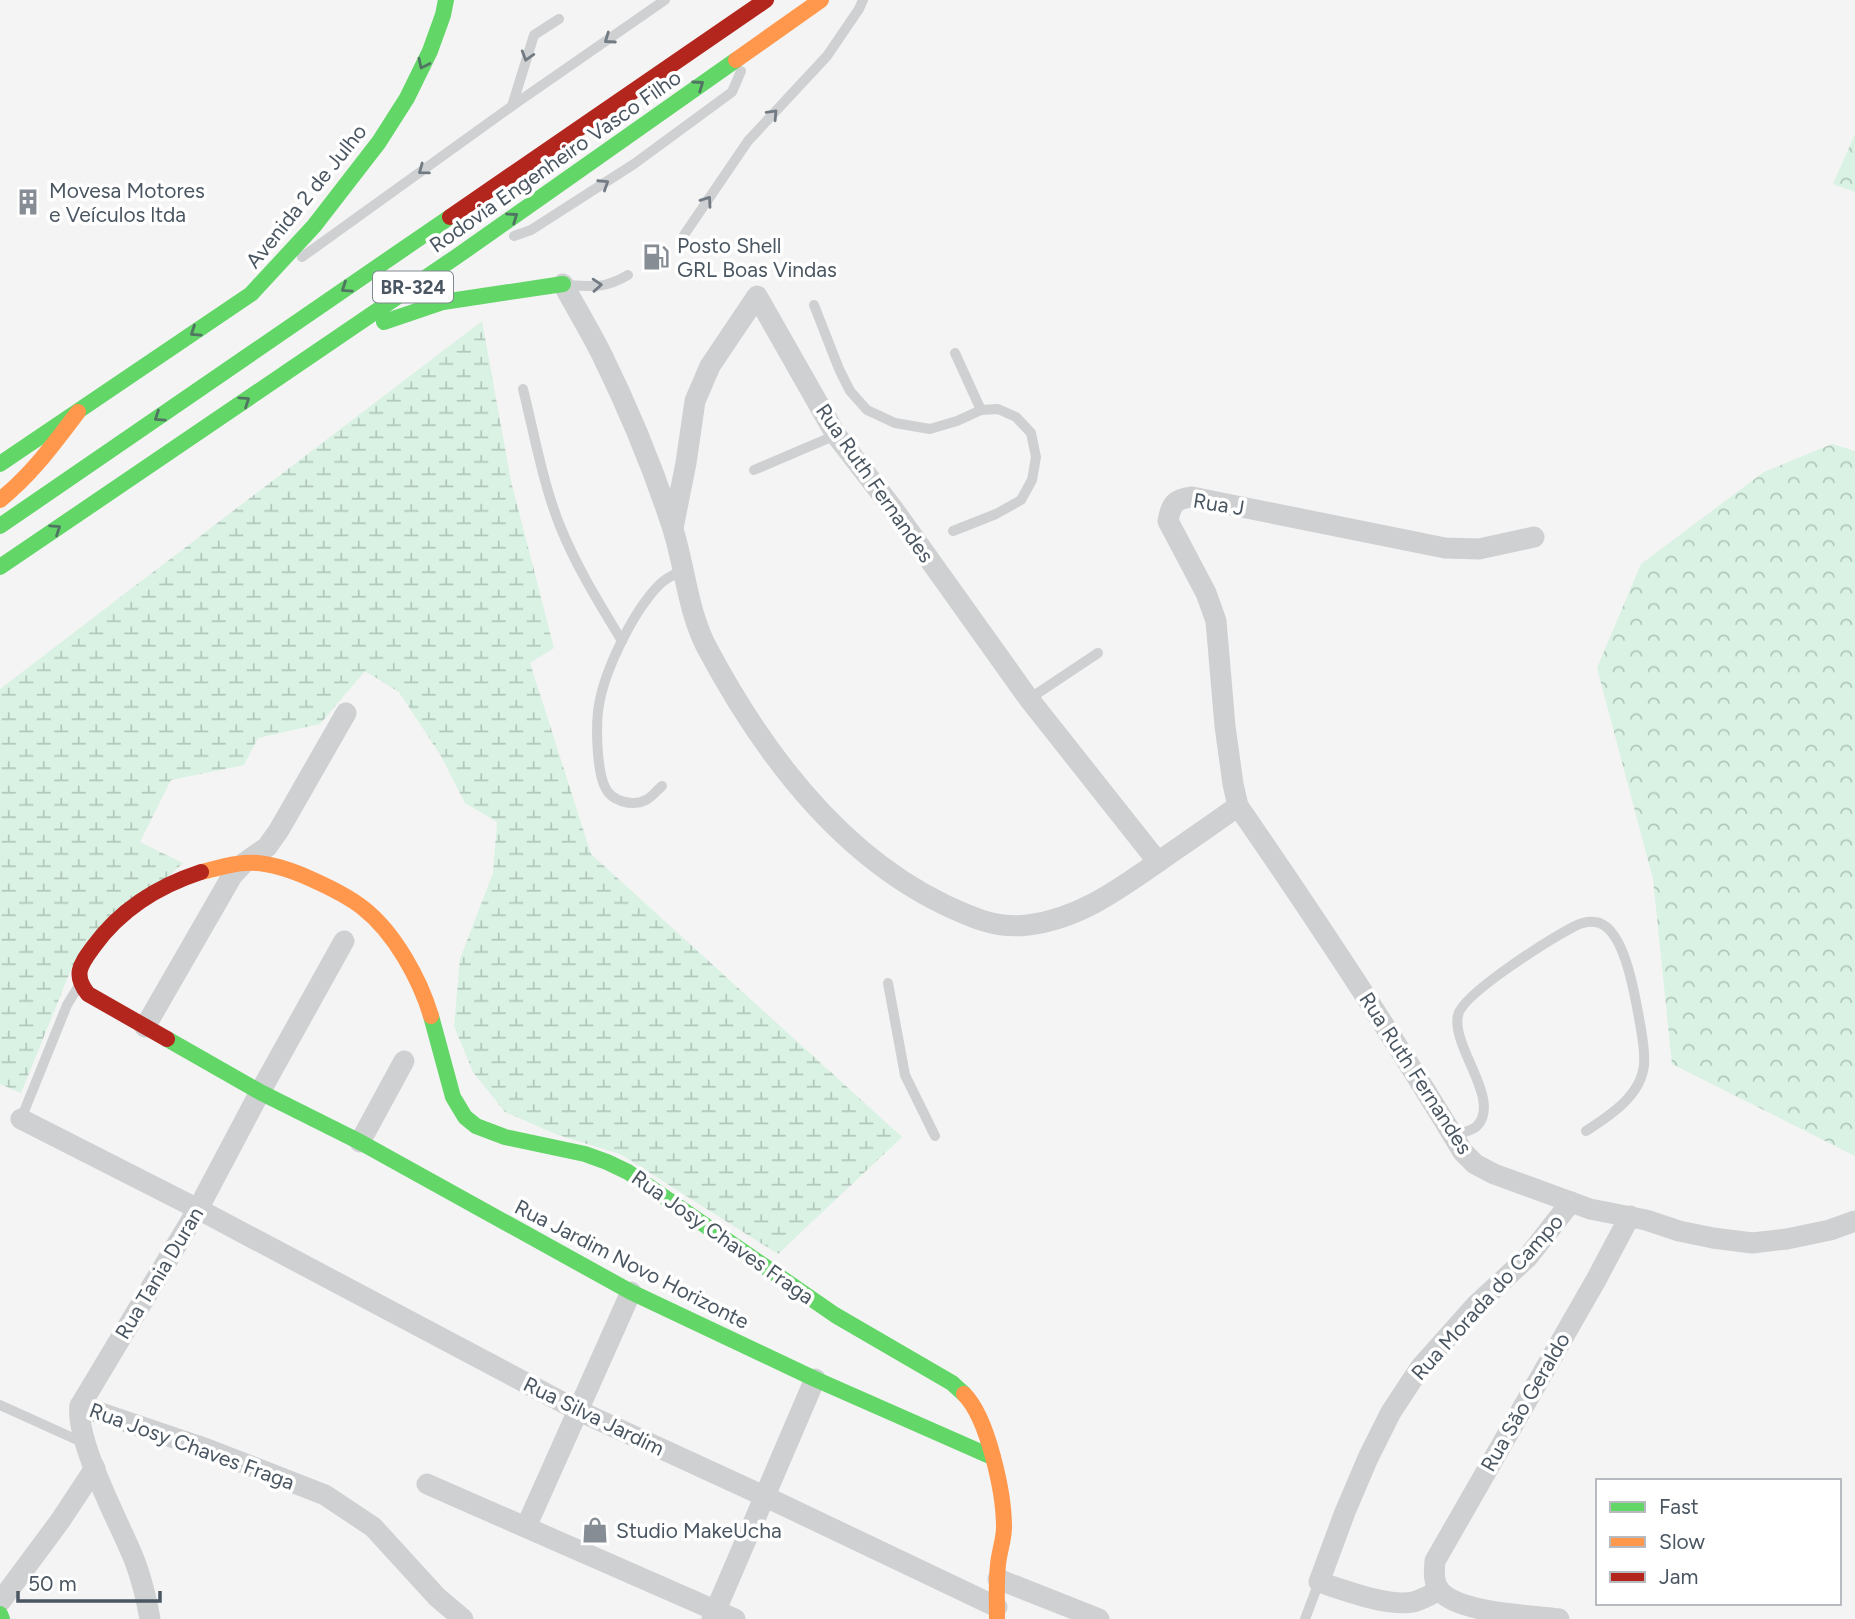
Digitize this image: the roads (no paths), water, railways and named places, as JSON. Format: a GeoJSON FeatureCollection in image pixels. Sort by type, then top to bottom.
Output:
{"type":"FeatureCollection","features":[{"type":"Feature","properties":{"kind":"main road","name":"Avenida 2 de Julho"},"geometry":{"type":"LineString","coordinates":[[0,464],[251,294],[314,226],[379,142],[407,98],[430,51],[446,0]]}},
{"type":"Feature","properties":{"kind":"main road","name":"Rodovia Engenheiro Vasco Filho"},"geometry":{"type":"LineString","coordinates":[[0,526],[766,0]]}},
{"type":"Feature","properties":{"kind":"main road","name":"Rodovia Engenheiro Vasco Filho"},"geometry":{"type":"LineString","coordinates":[[0,567],[456,257],[821,0]]}},
{"type":"Feature","properties":{"kind":"main road"},"geometry":{"type":"LineString","coordinates":[[306,359],[364,329],[443,302],[563,284]]}},
{"type":"Feature","properties":{"kind":"main road"},"geometry":{"type":"LineString","coordinates":[[0,500],[41,461],[78,412]]}},
{"type":"Feature","properties":{"kind":"main road","name":"Rua Josy Chaves Fraga"},"geometry":{"type":"LineString","coordinates":[[80,985],[77,975],[81,965],[106,928],[125,911],[156,891],[186,877],[244,863],[281,867],[309,878],[367,910],[392,939],[424,996],[454,1097],[461,1114],[473,1124],[495,1135],[603,1159],[642,1180],[835,1315],[953,1383],[969,1398],[978,1412],[1004,1508],[1004,1529],[998,1565],[997,1613]]}},
{"type":"Feature","properties":{"kind":"main road","name":"Rua Jardim Novo Horizonte"},"geometry":{"type":"LineString","coordinates":[[80,985],[88,994],[260,1092],[360,1142],[631,1292],[815,1379],[992,1457]]}},
{"type":"Feature","properties":{"kind":"street","name":"Rua Ruth Fernandes"},"geometry":{"type":"LineString","coordinates":[[563,284],[602,354],[634,424],[673,528],[693,613],[705,644],[772,755],[848,839],[888,870],[925,895],[993,925],[1027,925],[1066,917],[1107,897],[1238,806],[1318,922],[1463,1152],[1475,1164],[1494,1174],[1590,1209],[1630,1216],[1713,1238],[1752,1243],[1787,1239],[1830,1230],[1855,1221]]}},
{"type":"Feature","properties":{"kind":"street","name":"Rua Ruth Fernandes"},"geometry":{"type":"LineString","coordinates":[[673,528],[695,401],[710,366],[757,296],[836,435],[894,510],[1029,699],[1158,862]]}},
{"type":"Feature","properties":{"kind":"street","name":"Rua J"},"geometry":{"type":"LineString","coordinates":[[1238,806],[1225,726],[1216,621],[1206,593],[1168,521],[1173,505],[1179,499],[1192,497],[1445,548],[1479,550],[1534,537]]}},
{"type":"Feature","properties":{"kind":"street"},"geometry":{"type":"LineString","coordinates":[[145,1027],[232,876],[267,846],[279,830],[346,713]]}},
{"type":"Feature","properties":{"kind":"street","name":"Rua Tania Duran"},"geometry":{"type":"LineString","coordinates":[[80,1406],[198,1209],[344,941]]}},
{"type":"Feature","properties":{"kind":"street"},"geometry":{"type":"LineString","coordinates":[[360,1142],[404,1061]]}},
{"type":"Feature","properties":{"kind":"street","name":"Rua Silva Jardim"},"geometry":{"type":"LineString","coordinates":[[21,1119],[198,1209],[577,1410],[764,1496],[997,1613]]}},
{"type":"Feature","properties":{"kind":"street","name":"Rua Morada do Campo"},"geometry":{"type":"LineString","coordinates":[[1319,1582],[1368,1458],[1391,1412],[1420,1368],[1476,1305],[1528,1257],[1570,1202]]}},
{"type":"Feature","properties":{"kind":"street","name":"Rua São Geraldo"},"geometry":{"type":"LineString","coordinates":[[1439,1591],[1434,1577],[1435,1561],[1442,1546],[1596,1280],[1630,1216]]}},
{"type":"Feature","properties":{"kind":"street"},"geometry":{"type":"LineString","coordinates":[[526,1527],[631,1292]]}},
{"type":"Feature","properties":{"kind":"street"},"geometry":{"type":"LineString","coordinates":[[427,1484],[721,1616],[764,1496],[815,1379]]}},
{"type":"Feature","properties":{"kind":"street"},"geometry":{"type":"LineString","coordinates":[[80,1406],[78,1416],[86,1444],[132,1554],[150,1619]]}},
{"type":"Feature","properties":{"kind":"street","name":"Rua Josy Chaves Fraga"},"geometry":{"type":"LineString","coordinates":[[80,1406],[207,1449],[325,1495],[373,1527],[437,1597],[463,1619]]}},
{"type":"Feature","properties":{"kind":"street"},"geometry":{"type":"LineString","coordinates":[[0,1602],[60,1521],[94,1468]]}},
{"type":"Feature","properties":{"kind":"street"},"geometry":{"type":"LineString","coordinates":[[998,1579],[1099,1619]]}},
{"type":"Feature","properties":{"kind":"street"},"geometry":{"type":"LineString","coordinates":[[1319,1582],[1376,1599],[1396,1602],[1413,1602],[1439,1591],[1452,1601],[1469,1607],[1559,1619]]}},
{"type":"Feature","properties":{"kind":"lane"},"geometry":{"type":"LineString","coordinates":[[251,294],[512,106],[665,0]]}},
{"type":"Feature","properties":{"kind":"lane"},"geometry":{"type":"LineString","coordinates":[[684,235],[748,141],[827,56],[861,5],[874,0]]}},
{"type":"Feature","properties":{"kind":"lane"},"geometry":{"type":"LineString","coordinates":[[512,106],[534,35],[559,19]]}},
{"type":"Feature","properties":{"kind":"lane"},"geometry":{"type":"LineString","coordinates":[[506,239],[531,230],[634,164],[732,92],[749,50]]}},
{"type":"Feature","properties":{"kind":"lane"},"geometry":{"type":"LineString","coordinates":[[456,257],[494,244]]}},
{"type":"Feature","properties":{"kind":"lane"},"geometry":{"type":"LineString","coordinates":[[563,284],[596,287],[614,284],[628,275]]}},
{"type":"Feature","properties":{"kind":"lane"},"geometry":{"type":"LineString","coordinates":[[814,305],[849,391],[867,410],[895,423],[930,429],[981,410],[998,409],[1016,417],[1031,433],[1036,457],[1032,480],[1021,500],[996,514],[953,531]]}},
{"type":"Feature","properties":{"kind":"lane"},"geometry":{"type":"LineString","coordinates":[[955,353],[981,410]]}},
{"type":"Feature","properties":{"kind":"lane"},"geometry":{"type":"LineString","coordinates":[[523,389],[559,523],[583,577],[622,641]]}},
{"type":"Feature","properties":{"kind":"lane"},"geometry":{"type":"LineString","coordinates":[[754,470],[836,435]]}},
{"type":"Feature","properties":{"kind":"lane"},"geometry":{"type":"LineString","coordinates":[[662,786],[647,800],[631,804],[615,798],[605,788],[598,757],[598,713],[605,681],[622,641],[646,599],[662,581],[683,570]]}},
{"type":"Feature","properties":{"kind":"lane"},"geometry":{"type":"LineString","coordinates":[[1029,699],[1098,653]]}},
{"type":"Feature","properties":{"kind":"lane"},"geometry":{"type":"LineString","coordinates":[[1453,1136],[1475,1128],[1482,1118],[1483,1104],[1477,1079],[1458,1030],[1458,1013],[1470,998],[1502,971],[1577,924],[1592,921],[1604,923],[1611,929],[1624,954],[1642,1036],[1644,1068],[1629,1097],[1613,1113],[1586,1131]]}},
{"type":"Feature","properties":{"kind":"lane"},"geometry":{"type":"LineString","coordinates":[[888,983],[905,1075],[935,1136]]}},
{"type":"Feature","properties":{"kind":"lane"},"geometry":{"type":"LineString","coordinates":[[21,1119],[67,1005],[80,985]]}},
{"type":"Feature","properties":{"kind":"lane"},"geometry":{"type":"LineString","coordinates":[[0,1405],[86,1444]]}},
{"type":"Feature","properties":{"kind":"lane"},"geometry":{"type":"LineString","coordinates":[[1305,1619],[1319,1582]]}},
{"type":"Feature","properties":{"kind":"place","name":"Movesa Motores e Veículos ltda"},"geometry":{"type":"Point","coordinates":[28,202]}},
{"type":"Feature","properties":{"kind":"place","name":"Posto Shell GRL Boas Vindas"},"geometry":{"type":"Point","coordinates":[656,257]}},
{"type":"Feature","properties":{"kind":"place","name":"Studio MakeUcha"},"geometry":{"type":"Point","coordinates":[595,1530]}}]}
